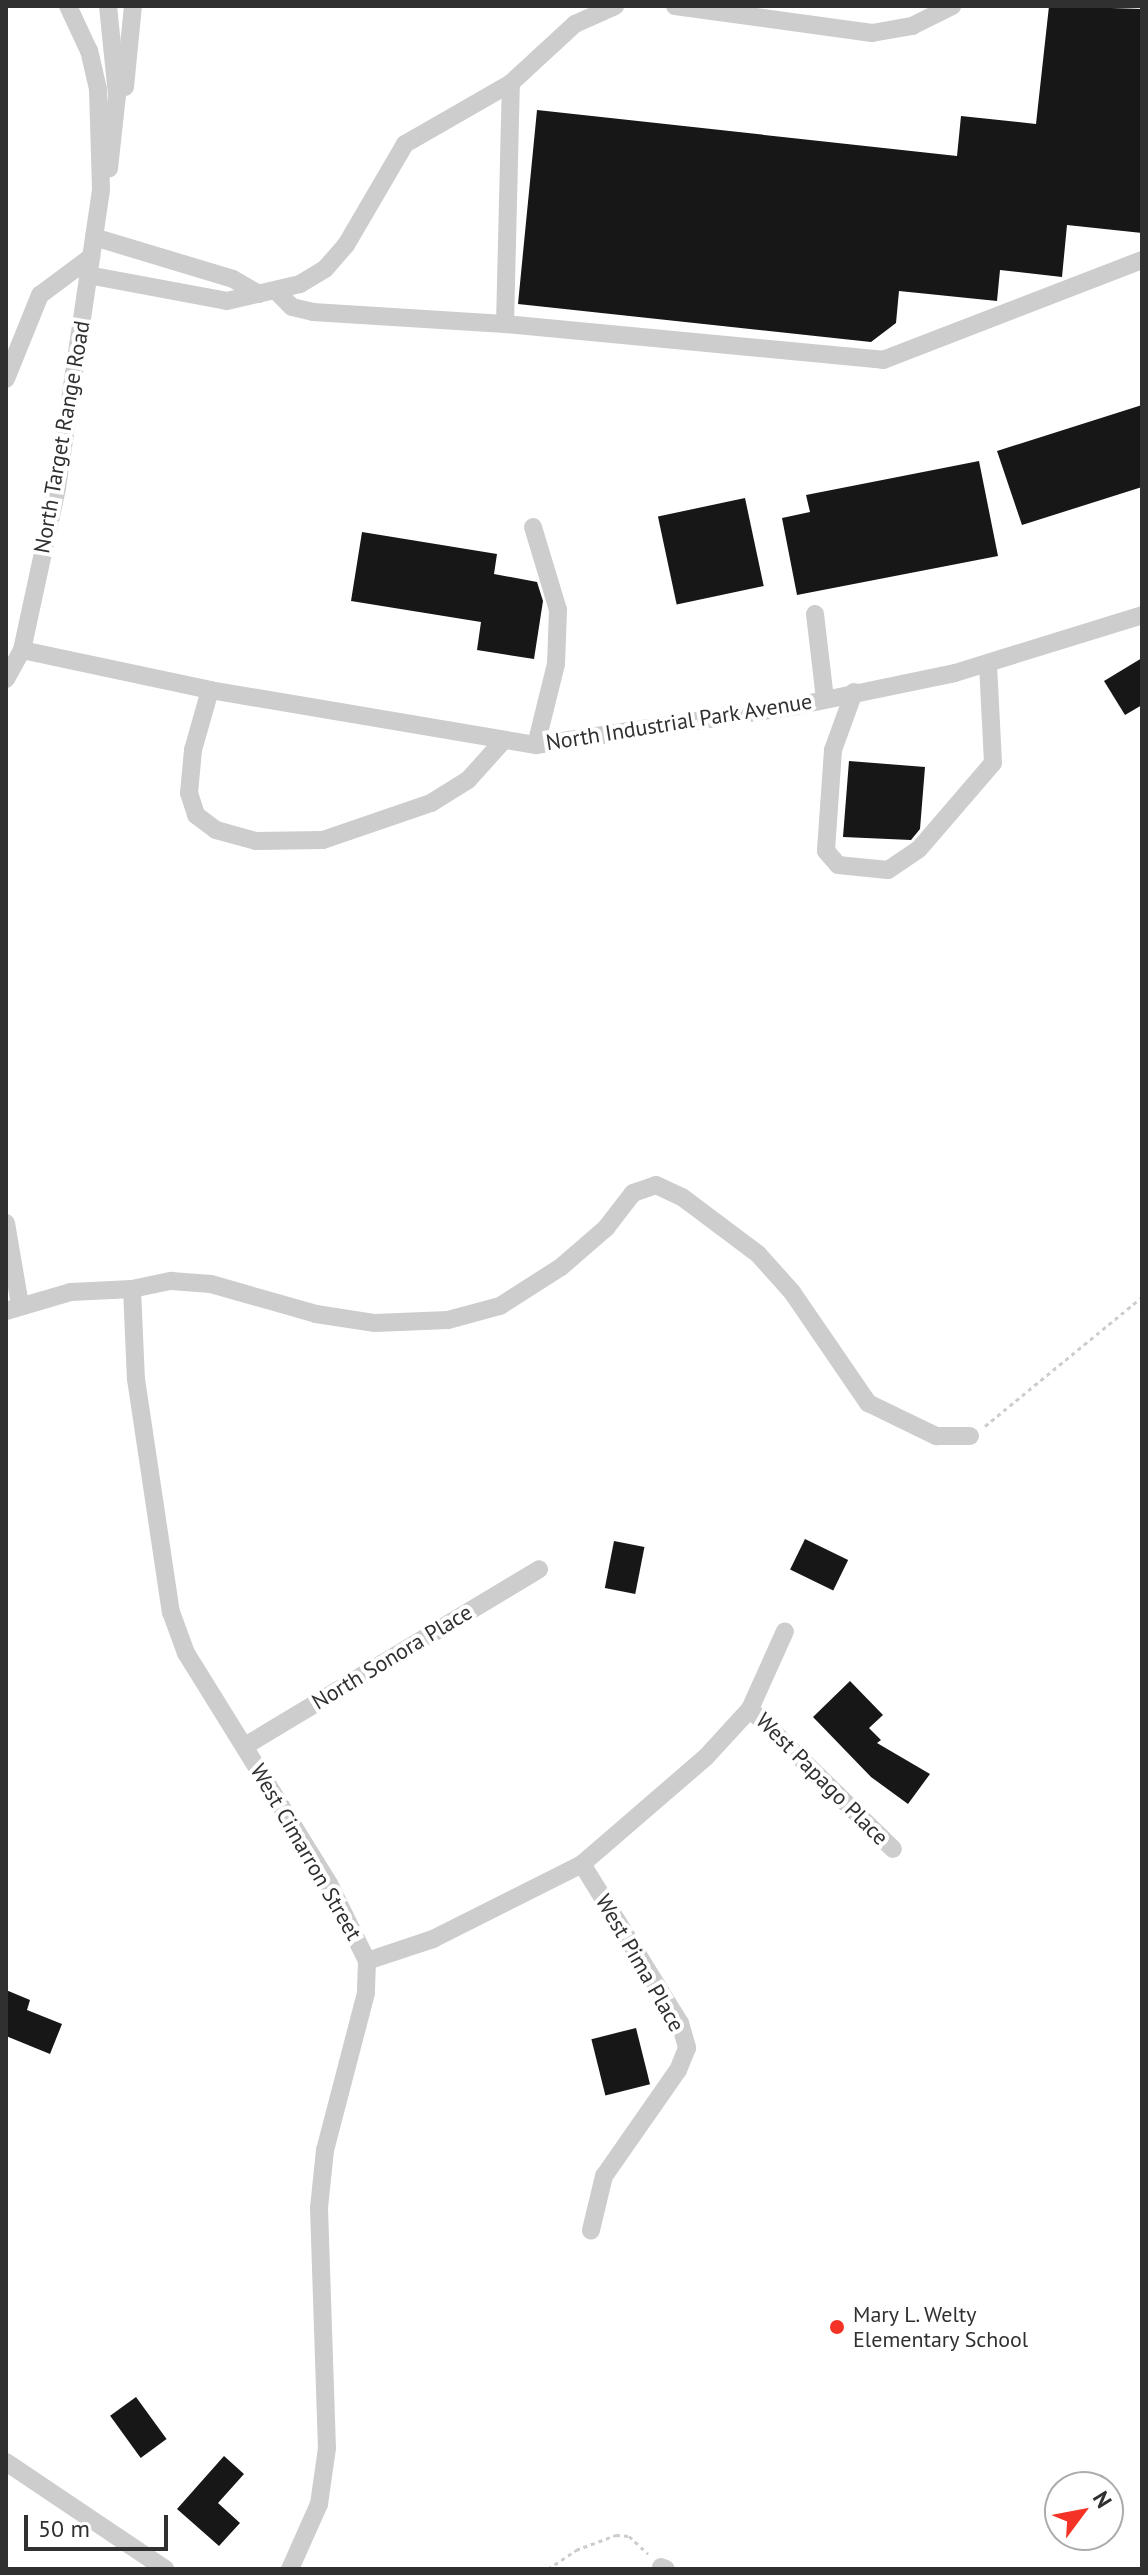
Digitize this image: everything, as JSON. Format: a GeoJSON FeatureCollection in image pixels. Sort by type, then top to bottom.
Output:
{"type":"FeatureCollection","features":[{"type":"Feature","properties":{"kind":"street","name":"North Target Range Road"},"geometry":{"type":"LineString","coordinates":[[68,6],[89,51],[98,89],[101,190]]}},
{"type":"Feature","properties":{"kind":"street","name":"North Target Range Road"},"geometry":{"type":"LineString","coordinates":[[6,679],[22,650],[57,488],[101,190],[117,125],[108,6]]}},
{"type":"Feature","properties":{"kind":"street"},"geometry":{"type":"LineString","coordinates":[[117,125],[133,6]]}},
{"type":"Feature","properties":{"kind":"street"},"geometry":{"type":"LineString","coordinates":[[6,379],[40,295],[90,266],[227,301],[268,293],[313,276],[336,257],[405,144],[511,83],[575,24],[615,6]]}},
{"type":"Feature","properties":{"kind":"street"},"geometry":{"type":"LineString","coordinates":[[675,6],[872,33],[912,26],[952,6]]}},
{"type":"Feature","properties":{"kind":"street"},"geometry":{"type":"LineString","coordinates":[[505,324],[511,83]]}},
{"type":"Feature","properties":{"kind":"street"},"geometry":{"type":"LineString","coordinates":[[94,237],[233,279],[292,307],[313,312],[505,324],[883,360],[1142,260]]}},
{"type":"Feature","properties":{"kind":"street"},"geometry":{"type":"LineString","coordinates":[[533,527],[558,610],[556,664],[536,745]]}},
{"type":"Feature","properties":{"kind":"street"},"geometry":{"type":"LineString","coordinates":[[815,614],[825,699]]}},
{"type":"Feature","properties":{"kind":"street","name":"North Industrial Park Avenue"},"geometry":{"type":"LineString","coordinates":[[22,650],[210,690],[536,745],[825,699],[988,665],[1142,615]]}},
{"type":"Feature","properties":{"kind":"street"},"geometry":{"type":"LineString","coordinates":[[854,692],[833,750],[826,851],[838,865],[888,870],[919,849],[993,763],[988,665]]}},
{"type":"Feature","properties":{"kind":"street"},"geometry":{"type":"LineString","coordinates":[[210,690],[193,750],[189,793],[196,815],[216,830],[256,841],[323,840],[431,803],[468,780],[504,740]]}},
{"type":"Feature","properties":{"kind":"street"},"geometry":{"type":"LineString","coordinates":[[6,1223],[13,1308],[71,1292],[132,1289],[171,1281],[211,1284],[316,1314],[375,1323],[448,1320],[500,1306],[561,1267],[606,1228],[633,1193],[656,1185],[682,1197],[758,1254],[792,1292],[868,1403],[936,1436],[970,1436]]}},
{"type":"Feature","properties":{"kind":"street","name":"West Cimarron Street"},"geometry":{"type":"LineString","coordinates":[[132,1289],[136,1379],[171,1612],[186,1653],[329,1884],[367,1961],[366,1993],[325,2150],[319,2208],[327,2448],[319,2504],[290,2569]]}},
{"type":"Feature","properties":{"kind":"street","name":"North Sonora Place"},"geometry":{"type":"LineString","coordinates":[[245,1746],[539,1569]]}},
{"type":"Feature","properties":{"kind":"street"},"geometry":{"type":"LineString","coordinates":[[367,1961],[433,1939],[582,1864],[706,1757],[750,1709],[785,1631]]}},
{"type":"Feature","properties":{"kind":"street","name":"West Papago Place"},"geometry":{"type":"LineString","coordinates":[[750,1709],[893,1849]]}},
{"type":"Feature","properties":{"kind":"street","name":"West Pima Place"},"geometry":{"type":"LineString","coordinates":[[582,1864],[680,2023],[687,2048],[678,2070],[604,2176],[591,2230]]}},
{"type":"Feature","properties":{"kind":"street"},"geometry":{"type":"LineString","coordinates":[[6,2462],[165,2569]]}},
{"type":"Feature","properties":{"kind":"path"},"geometry":{"type":"LineString","coordinates":[[970,1436],[1142,1297]]}},
{"type":"Feature","properties":{"kind":"path"},"geometry":{"type":"LineString","coordinates":[[548,2569],[576,2550],[616,2535],[629,2536],[664,2568]]}},
{"type":"Feature","properties":{"kind":"building"},"geometry":{"type":"Polygon","coordinates":[[[1049,6],[1142,9],[1142,233],[1067,225],[1062,277],[1000,270],[997,301],[899,291],[896,323],[871,342],[518,304],[537,110],[957,156],[961,116],[1036,124],[1049,6]]]}},
{"type":"Feature","properties":{"kind":"building"},"geometry":{"type":"Polygon","coordinates":[[[1142,405],[1142,487],[1022,525],[997,451],[1142,405]]]}},
{"type":"Feature","properties":{"kind":"building"},"geometry":{"type":"Polygon","coordinates":[[[979,461],[998,556],[797,595],[782,518],[810,512],[806,495],[979,461]]]}},
{"type":"Feature","properties":{"kind":"building"},"geometry":{"type":"Polygon","coordinates":[[[745,498],[764,586],[677,605],[658,517],[745,498]]]}},
{"type":"Feature","properties":{"kind":"building"},"geometry":{"type":"Polygon","coordinates":[[[362,532],[497,554],[494,574],[537,582],[543,601],[534,659],[477,650],[481,622],[351,601],[362,532]]]}},
{"type":"Feature","properties":{"kind":"building"},"geometry":{"type":"Polygon","coordinates":[[[1142,658],[1142,705],[1125,715],[1104,681],[1142,658]]]}},
{"type":"Feature","properties":{"kind":"building"},"geometry":{"type":"Polygon","coordinates":[[[849,761],[925,767],[920,829],[911,840],[843,837],[849,761]]]}},
{"type":"Feature","properties":{"kind":"building"},"geometry":{"type":"Polygon","coordinates":[[[805,1539],[848,1560],[833,1591],[790,1570],[805,1539]]]}},
{"type":"Feature","properties":{"kind":"building"},"geometry":{"type":"Polygon","coordinates":[[[614,1541],[644,1547],[635,1594],[605,1588],[614,1541]]]}},
{"type":"Feature","properties":{"kind":"building"},"geometry":{"type":"Polygon","coordinates":[[[850,1681],[883,1715],[869,1728],[881,1740],[877,1743],[930,1774],[908,1804],[871,1777],[813,1717],[850,1681]]]}},
{"type":"Feature","properties":{"kind":"building"},"geometry":{"type":"Polygon","coordinates":[[[6,1990],[30,2000],[27,2010],[62,2024],[50,2054],[6,2036],[6,1990]]]}},
{"type":"Feature","properties":{"kind":"building"},"geometry":{"type":"Polygon","coordinates":[[[636,2028],[650,2084],[605,2095],[591,2039],[636,2028]]]}},
{"type":"Feature","properties":{"kind":"building"},"geometry":{"type":"Polygon","coordinates":[[[136,2397],[167,2439],[141,2458],[110,2416],[136,2397]]]}},
{"type":"Feature","properties":{"kind":"building"},"geometry":{"type":"Polygon","coordinates":[[[224,2456],[244,2474],[218,2503],[240,2523],[219,2546],[177,2509],[224,2456]]]}},
{"type":"Feature","properties":{"kind":"place","name":"Mary L. Welty Elementary School"},"geometry":{"type":"Point","coordinates":[837,2327]}}]}
